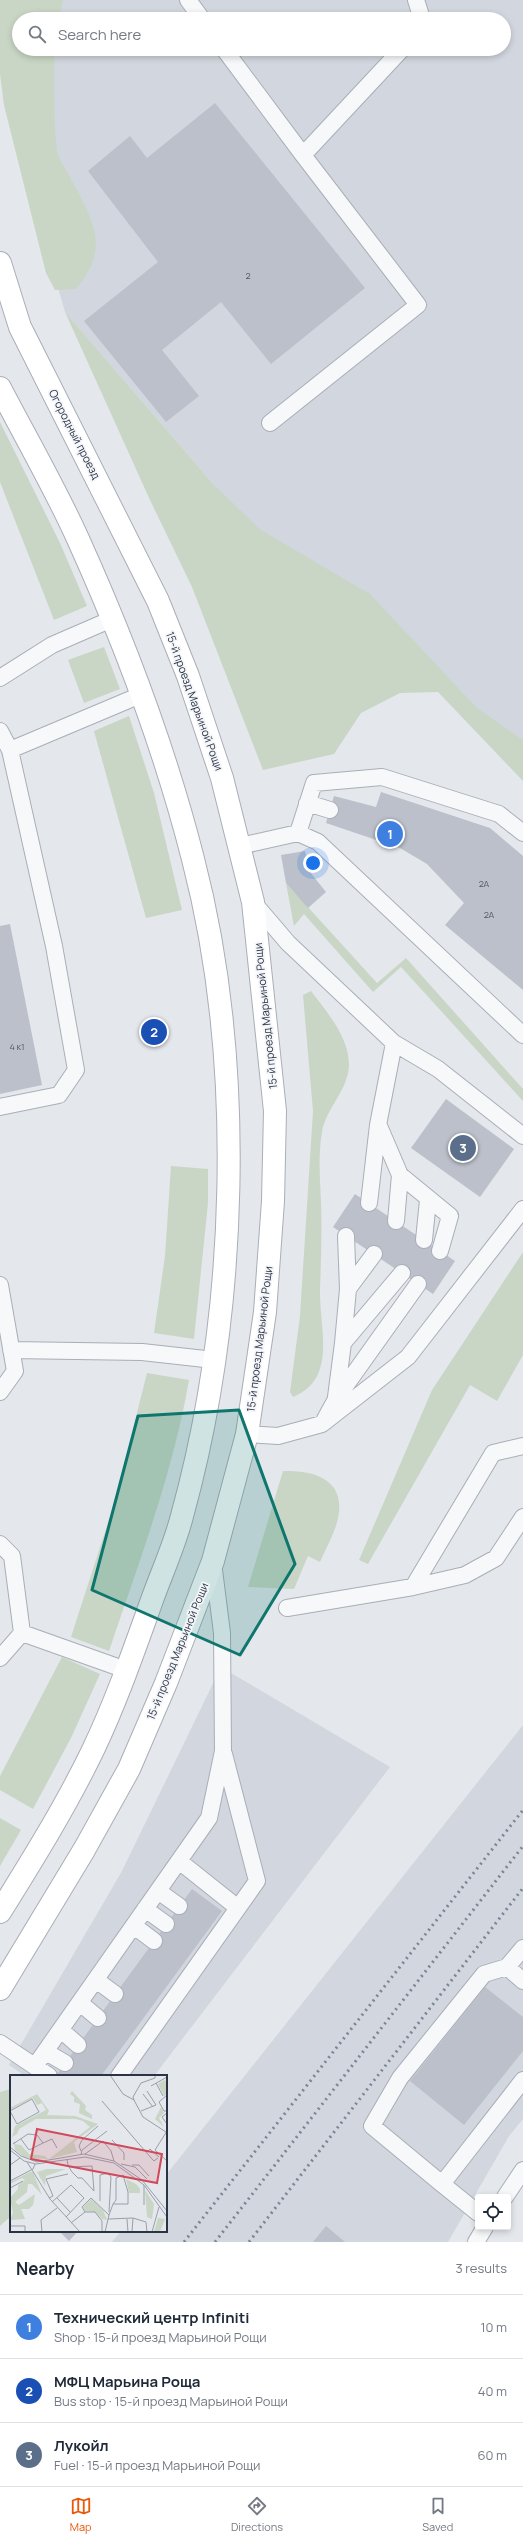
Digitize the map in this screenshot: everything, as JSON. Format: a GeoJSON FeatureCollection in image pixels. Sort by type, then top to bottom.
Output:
{"type":"FeatureCollection","features":[{"type":"Feature","properties":{"kind":"main road","name":"Огородный проезд"},"geometry":{"type":"LineString","coordinates":[[0,263],[20,327],[158,601]]}},
{"type":"Feature","properties":{"kind":"main road"},"geometry":{"type":"LineString","coordinates":[[0,388],[76,536],[143,694],[193,859],[218,983],[228,1114],[228,1196],[214,1360],[182,1518],[126,1670],[93,1750],[50,1831],[0,1912]]}},
{"type":"Feature","properties":{"kind":"main road","name":"15-й проезд Марьиной Рощи"},"geometry":{"type":"LineString","coordinates":[[0,1989],[84,1850],[128,1769],[166,1683],[213,1561],[247,1434],[265,1312],[273,1201],[275,1111],[253,902],[222,778],[188,676],[158,601]]}},
{"type":"Feature","properties":{"kind":"lane"},"geometry":{"type":"LineString","coordinates":[[188,0],[197,12]]}},
{"type":"Feature","properties":{"kind":"lane"},"geometry":{"type":"LineString","coordinates":[[416,0],[420,12]]}},
{"type":"Feature","properties":{"kind":"lane"},"geometry":{"type":"LineString","coordinates":[[229,56],[418,305],[270,423]]}},
{"type":"Feature","properties":{"kind":"lane"},"geometry":{"type":"LineString","coordinates":[[303,155],[395,56]]}},
{"type":"Feature","properties":{"kind":"lane"},"geometry":{"type":"LineString","coordinates":[[0,678],[52,645],[112,619]]}},
{"type":"Feature","properties":{"kind":"lane"},"geometry":{"type":"LineString","coordinates":[[10,750],[143,694]]}},
{"type":"Feature","properties":{"kind":"lane"},"geometry":{"type":"LineString","coordinates":[[0,731],[10,750],[54,946],[76,1070],[59,1095],[0,1107]]}},
{"type":"Feature","properties":{"kind":"lane"},"geometry":{"type":"LineString","coordinates":[[298,833],[314,783],[382,777],[498,814],[523,834]]}},
{"type":"Feature","properties":{"kind":"lane"},"geometry":{"type":"LineString","coordinates":[[307,803],[330,810]]}},
{"type":"Feature","properties":{"kind":"lane"},"geometry":{"type":"LineString","coordinates":[[240,846],[298,833],[318,842],[523,1035]]}},
{"type":"Feature","properties":{"kind":"lane"},"geometry":{"type":"LineString","coordinates":[[253,902],[288,944],[394,1043],[438,1069],[523,1136]]}},
{"type":"Feature","properties":{"kind":"lane"},"geometry":{"type":"LineString","coordinates":[[368,1203],[378,1125],[394,1043]]}},
{"type":"Feature","properties":{"kind":"lane"},"geometry":{"type":"LineString","coordinates":[[378,1125],[400,1175],[428,1200],[450,1216],[440,1251]]}},
{"type":"Feature","properties":{"kind":"lane"},"geometry":{"type":"LineString","coordinates":[[396,1221],[400,1175]]}},
{"type":"Feature","properties":{"kind":"lane"},"geometry":{"type":"LineString","coordinates":[[424,1240],[428,1200]]}},
{"type":"Feature","properties":{"kind":"lane"},"geometry":{"type":"LineString","coordinates":[[247,1434],[278,1436],[322,1424],[408,1358],[523,1209]]}},
{"type":"Feature","properties":{"kind":"lane"},"geometry":{"type":"LineString","coordinates":[[336,1398],[348,1290],[346,1236]]}},
{"type":"Feature","properties":{"kind":"lane"},"geometry":{"type":"LineString","coordinates":[[348,1290],[374,1254]]}},
{"type":"Feature","properties":{"kind":"lane"},"geometry":{"type":"LineString","coordinates":[[343,1343],[402,1273]]}},
{"type":"Feature","properties":{"kind":"lane"},"geometry":{"type":"LineString","coordinates":[[322,1424],[336,1398],[418,1284]]}},
{"type":"Feature","properties":{"kind":"lane"},"geometry":{"type":"LineString","coordinates":[[0,1285],[15,1371],[0,1392]]}},
{"type":"Feature","properties":{"kind":"lane"},"geometry":{"type":"LineString","coordinates":[[11,1350],[142,1352],[214,1360]]}},
{"type":"Feature","properties":{"kind":"lane"},"geometry":{"type":"LineString","coordinates":[[413,1586],[493,1453],[523,1446]]}},
{"type":"Feature","properties":{"kind":"lane"},"geometry":{"type":"LineString","coordinates":[[287,1608],[413,1586],[465,1575],[496,1558],[523,1518]]}},
{"type":"Feature","properties":{"kind":"lane"},"geometry":{"type":"LineString","coordinates":[[0,1544],[12,1556],[22,1633],[0,1658]]}},
{"type":"Feature","properties":{"kind":"lane"},"geometry":{"type":"LineString","coordinates":[[35,2066],[209,1818],[223,1750],[220,1609],[213,1561]]}},
{"type":"Feature","properties":{"kind":"lane"},"geometry":{"type":"LineString","coordinates":[[22,1633],[126,1670]]}},
{"type":"Feature","properties":{"kind":"lane"},"geometry":{"type":"LineString","coordinates":[[116,2072],[133,2044],[214,1932],[238,1908],[258,1881],[223,1750]]}},
{"type":"Feature","properties":{"kind":"lane"},"geometry":{"type":"LineString","coordinates":[[179,1861],[238,1908]]}},
{"type":"Feature","properties":{"kind":"lane"},"geometry":{"type":"LineString","coordinates":[[158,1891],[179,1906]]}},
{"type":"Feature","properties":{"kind":"lane"},"geometry":{"type":"LineString","coordinates":[[145,1909],[166,1924]]}},
{"type":"Feature","properties":{"kind":"lane"},"geometry":{"type":"LineString","coordinates":[[134,1926],[154,1941]]}},
{"type":"Feature","properties":{"kind":"lane"},"geometry":{"type":"LineString","coordinates":[[475,2212],[372,2126],[400,2078],[484,1974],[507,1967],[523,1948]]}},
{"type":"Feature","properties":{"kind":"lane"},"geometry":{"type":"LineString","coordinates":[[507,1967],[523,1980]]}},
{"type":"Feature","properties":{"kind":"lane"},"geometry":{"type":"LineString","coordinates":[[96,1980],[115,1994]]}},
{"type":"Feature","properties":{"kind":"lane"},"geometry":{"type":"LineString","coordinates":[[80,2003],[98,2018]]}},
{"type":"Feature","properties":{"kind":"lane"},"geometry":{"type":"LineString","coordinates":[[61,2030],[78,2044]]}},
{"type":"Feature","properties":{"kind":"lane"},"geometry":{"type":"LineString","coordinates":[[0,2043],[48,2075]]}},
{"type":"Feature","properties":{"kind":"lane"},"geometry":{"type":"LineString","coordinates":[[46,2052],[65,2063]]}},
{"type":"Feature","properties":{"kind":"lane"},"geometry":{"type":"LineString","coordinates":[[442,2184],[523,2080]]}},
{"type":"Feature","properties":{"kind":"lane"},"geometry":{"type":"LineString","coordinates":[[507,2194],[523,2170]]}},
{"type":"Feature","properties":{"kind":"lane"},"geometry":{"type":"LineString","coordinates":[[476,2242],[483,2230]]}},
{"type":"Feature","properties":{"kind":"highlighted area"},"geometry":{"type":"Polygon","coordinates":[[[239,1410],[295,1564],[240,1655],[92,1590],[138,1416],[239,1410]]]}},
{"type":"Feature","properties":{"kind":"shaded area"},"geometry":{"type":"Polygon","coordinates":[[[26,0],[523,0],[523,757],[234,508],[65,312],[45,243],[29,56],[511,56],[511,12],[27,12],[26,0]]]}},
{"type":"Feature","properties":{"kind":"shaded area"},"geometry":{"type":"Polygon","coordinates":[[[221,1667],[390,1767],[155,2075],[24,2075],[9,2065],[122,1871],[221,1667]]]}},
{"type":"Feature","properties":{"kind":"shaded area"},"geometry":{"type":"Polygon","coordinates":[[[523,1725],[523,2119],[509,2136],[448,2242],[112,2242],[120,2232],[167,2232],[167,2174],[523,1725]]]}},
{"type":"Feature","properties":{"kind":"green space"},"geometry":{"type":"Polygon","coordinates":[[[0,0],[63,0],[60,12],[12,12],[12,56],[54,56],[57,152],[85,206],[95,233],[96,246],[93,259],[87,274],[76,289],[55,290],[46,273],[4,105],[0,74],[0,0]]]}},
{"type":"Feature","properties":{"kind":"green space"},"geometry":{"type":"Polygon","coordinates":[[[65,312],[215,486],[261,530],[370,594],[477,708],[523,740],[523,781],[438,692],[400,693],[361,713],[334,754],[263,770],[192,587],[150,500],[65,312]]]}},
{"type":"Feature","properties":{"kind":"green space"},"geometry":{"type":"Polygon","coordinates":[[[0,422],[60,543],[87,606],[54,620],[0,482],[0,422]]]}},
{"type":"Feature","properties":{"kind":"green space"},"geometry":{"type":"Polygon","coordinates":[[[104,647],[120,689],[84,703],[68,660],[104,647]]]}},
{"type":"Feature","properties":{"kind":"green space"},"geometry":{"type":"Polygon","coordinates":[[[129,716],[154,793],[182,910],[146,918],[94,731],[129,716]]]}},
{"type":"Feature","properties":{"kind":"green space"},"geometry":{"type":"Polygon","coordinates":[[[286,883],[377,983],[406,958],[523,1089],[523,1101],[401,967],[373,992],[304,914],[294,926],[286,883]]]}},
{"type":"Feature","properties":{"kind":"green space"},"geometry":{"type":"Polygon","coordinates":[[[311,991],[336,1025],[345,1045],[349,1065],[345,1083],[324,1123],[320,1149],[320,1304],[323,1335],[321,1365],[316,1378],[307,1389],[293,1397],[290,1392],[300,1316],[313,1111],[303,995],[311,991]]]}},
{"type":"Feature","properties":{"kind":"green space"},"geometry":{"type":"Polygon","coordinates":[[[171,1166],[208,1169],[208,1203],[194,1339],[154,1333],[165,1256],[171,1166]]]}},
{"type":"Feature","properties":{"kind":"green space"},"geometry":{"type":"Polygon","coordinates":[[[523,1252],[523,1355],[497,1401],[470,1385],[368,1564],[359,1560],[432,1390],[523,1252]]]}},
{"type":"Feature","properties":{"kind":"green space"},"geometry":{"type":"Polygon","coordinates":[[[147,1373],[189,1380],[165,1483],[109,1651],[71,1637],[114,1504],[147,1373]]]}},
{"type":"Feature","properties":{"kind":"green space"},"geometry":{"type":"Polygon","coordinates":[[[283,1471],[295,1471],[317,1475],[333,1486],[337,1494],[339,1505],[337,1524],[320,1562],[308,1556],[294,1589],[248,1587],[283,1471]]]}},
{"type":"Feature","properties":{"kind":"green space"},"geometry":{"type":"Polygon","coordinates":[[[62,1657],[100,1674],[71,1738],[33,1809],[0,1790],[0,1776],[62,1657]]]}},
{"type":"Feature","properties":{"kind":"green space"},"geometry":{"type":"Polygon","coordinates":[[[0,1818],[21,1830],[0,1866],[0,1818]]]}},
{"type":"Feature","properties":{"kind":"green space"},"geometry":{"type":"Polygon","coordinates":[[[10,2089],[10,2217],[0,2226],[0,2092],[10,2089]]]}},
{"type":"Feature","properties":{"kind":"building"},"geometry":{"type":"Polygon","coordinates":[[[215,103],[365,288],[271,364],[221,302],[162,350],[199,396],[166,422],[84,321],[158,262],[88,171],[130,136],[147,158],[215,103]]]}},
{"type":"Feature","properties":{"kind":"building"},"geometry":{"type":"Polygon","coordinates":[[[381,792],[490,828],[523,856],[523,990],[445,925],[464,903],[427,864],[400,848],[326,823],[334,796],[376,807],[381,792]]]}},
{"type":"Feature","properties":{"kind":"building"},"geometry":{"type":"Polygon","coordinates":[[[305,851],[310,872],[326,892],[308,908],[286,883],[281,855],[305,851]]]}},
{"type":"Feature","properties":{"kind":"building"},"geometry":{"type":"Polygon","coordinates":[[[10,924],[42,1085],[0,1094],[0,926],[10,924]]]}},
{"type":"Feature","properties":{"kind":"building"},"geometry":{"type":"Polygon","coordinates":[[[446,1099],[514,1149],[480,1197],[411,1148],[446,1099]]]}},
{"type":"Feature","properties":{"kind":"building"},"geometry":{"type":"Polygon","coordinates":[[[355,1194],[455,1261],[433,1294],[333,1227],[355,1194]]]}},
{"type":"Feature","properties":{"kind":"building"},"geometry":{"type":"Polygon","coordinates":[[[192,1889],[222,1911],[102,2075],[57,2074],[192,1889]]]}},
{"type":"Feature","properties":{"kind":"building"},"geometry":{"type":"Polygon","coordinates":[[[485,1987],[523,2017],[523,2051],[464,2125],[410,2081],[485,1987]]]}},
{"type":"Feature","properties":{"kind":"building"},"geometry":{"type":"Polygon","coordinates":[[[326,2226],[345,2242],[313,2242],[326,2226]]]}},
{"type":"Feature","properties":{"kind":"building"},"geometry":{"type":"Polygon","coordinates":[[[60,2232],[77,2232],[69,2241],[60,2232]]]}},
{"type":"Feature","properties":{"kind":"railway"},"geometry":{"type":"LineString","coordinates":[[184,2242],[523,1810]]}},
{"type":"Feature","properties":{"kind":"railway"},"geometry":{"type":"LineString","coordinates":[[215,2242],[523,1846]]}},
{"type":"Feature","properties":{"kind":"railway"},"geometry":{"type":"LineString","coordinates":[[249,2242],[523,1888]]}},
{"type":"Feature","properties":{"kind":"place","name":"Технический центр Infiniti"},"geometry":{"type":"Point","coordinates":[390,834]}},
{"type":"Feature","properties":{"kind":"place","name":"МФЦ Марьина Роща"},"geometry":{"type":"Point","coordinates":[154,1032]}},
{"type":"Feature","properties":{"kind":"place","name":"Лукойл"},"geometry":{"type":"Point","coordinates":[463,1148]}}]}
